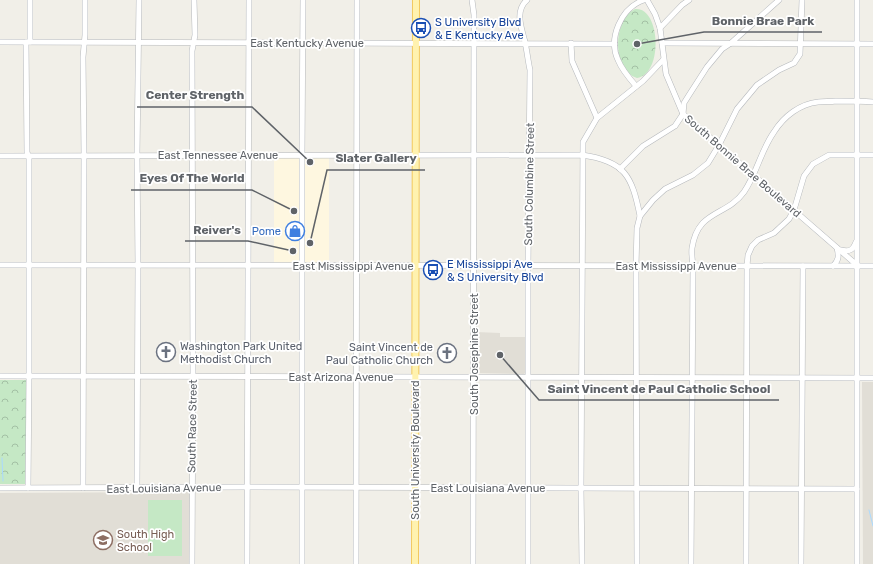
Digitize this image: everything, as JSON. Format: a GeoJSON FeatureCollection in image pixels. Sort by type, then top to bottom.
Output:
{"type":"FeatureCollection","features":[{"type":"Feature","properties":{"kind":"main road","name":"South University Boulevard"},"geometry":{"type":"LineString","coordinates":[[415,564],[416,0]]}},
{"type":"Feature","properties":{"kind":"street"},"geometry":{"type":"LineString","coordinates":[[28,488],[30,376],[28,266],[28,42],[30,0]]}},
{"type":"Feature","properties":{"kind":"street"},"geometry":{"type":"LineString","coordinates":[[82,488],[84,376],[83,266],[85,0]]}},
{"type":"Feature","properties":{"kind":"street"},"geometry":{"type":"LineString","coordinates":[[137,488],[137,155],[140,0]]}},
{"type":"Feature","properties":{"kind":"street","name":"South Race Street"},"geometry":{"type":"LineString","coordinates":[[192,564],[194,0]]}},
{"type":"Feature","properties":{"kind":"street"},"geometry":{"type":"LineString","coordinates":[[247,564],[246,487],[249,155],[248,0]]}},
{"type":"Feature","properties":{"kind":"street"},"geometry":{"type":"LineString","coordinates":[[302,564],[303,0]]}},
{"type":"Feature","properties":{"kind":"street"},"geometry":{"type":"LineString","coordinates":[[356,564],[358,377],[357,0]]}},
{"type":"Feature","properties":{"kind":"street","name":"South Josephine Street"},"geometry":{"type":"LineString","coordinates":[[472,0],[474,15],[473,564]]}},
{"type":"Feature","properties":{"kind":"street","name":"South Columbine Street"},"geometry":{"type":"LineString","coordinates":[[527,0],[525,1],[520,13],[520,23],[530,70],[528,266],[528,564]]}},
{"type":"Feature","properties":{"kind":"street"},"geometry":{"type":"LineString","coordinates":[[636,86],[621,67],[616,55],[615,44],[619,26],[624,15],[634,5],[644,0]]}},
{"type":"Feature","properties":{"kind":"street","name":"South Bonnie Brae Boulevard"},"geometry":{"type":"LineString","coordinates":[[647,0],[655,14],[660,28],[666,74],[683,114],[858,266]]}},
{"type":"Feature","properties":{"kind":"street"},"geometry":{"type":"LineString","coordinates":[[660,28],[688,0]]}},
{"type":"Feature","properties":{"kind":"street"},"geometry":{"type":"LineString","coordinates":[[620,169],[632,155],[643,146],[675,126],[683,114],[684,103],[693,87],[722,49],[731,43],[779,0]]}},
{"type":"Feature","properties":{"kind":"street"},"geometry":{"type":"LineString","coordinates":[[637,564],[636,266],[637,228],[640,216],[652,200],[665,189],[701,169],[708,163],[737,109],[757,85],[779,70],[794,63],[800,54],[802,43],[802,0]]}},
{"type":"Feature","properties":{"kind":"street"},"geometry":{"type":"LineString","coordinates":[[857,0],[857,564]]}},
{"type":"Feature","properties":{"kind":"street","name":"East Kentucky Avenue"},"geometry":{"type":"LineString","coordinates":[[0,42],[615,44]]}},
{"type":"Feature","properties":{"kind":"street"},"geometry":{"type":"LineString","coordinates":[[571,43],[572,61],[597,118]]}},
{"type":"Feature","properties":{"kind":"street"},"geometry":{"type":"LineString","coordinates":[[662,43],[873,44]]}},
{"type":"Feature","properties":{"kind":"street"},"geometry":{"type":"LineString","coordinates":[[582,564],[583,142],[597,118],[652,73],[663,60]]}},
{"type":"Feature","properties":{"kind":"street"},"geometry":{"type":"LineString","coordinates":[[691,564],[692,249],[694,237],[707,219],[734,203],[744,193],[754,176],[774,132],[791,112],[818,102],[858,100],[873,102]]}},
{"type":"Feature","properties":{"kind":"street","name":"East Tennessee Avenue"},"geometry":{"type":"LineString","coordinates":[[0,156],[582,155],[615,164],[620,169],[630,182],[640,216]]}},
{"type":"Feature","properties":{"kind":"street"},"geometry":{"type":"LineString","coordinates":[[746,564],[748,255],[752,246],[758,240],[774,233],[788,219],[794,210],[804,176],[813,164],[829,155],[873,155]]}},
{"type":"Feature","properties":{"kind":"street"},"geometry":{"type":"LineString","coordinates":[[833,266],[839,258],[838,248],[848,251],[851,250],[854,248],[858,240]]}},
{"type":"Feature","properties":{"kind":"street","name":"East Mississippi Avenue"},"geometry":{"type":"LineString","coordinates":[[0,266],[873,266]]}},
{"type":"Feature","properties":{"kind":"street"},"geometry":{"type":"LineString","coordinates":[[801,564],[803,266]]}},
{"type":"Feature","properties":{"kind":"street","name":"East Arizona Avenue"},"geometry":{"type":"LineString","coordinates":[[0,376],[873,378]]}},
{"type":"Feature","properties":{"kind":"street","name":"East Louisiana Avenue"},"geometry":{"type":"LineString","coordinates":[[0,488],[357,487],[857,489]]}},
{"type":"Feature","properties":{"kind":"shaded area"},"geometry":{"type":"Polygon","coordinates":[[[329,156],[329,264],[274,263],[274,157],[329,156]]]}},
{"type":"Feature","properties":{"kind":"shaded area"},"geometry":{"type":"Polygon","coordinates":[[[476,332],[500,333],[500,337],[525,337],[525,373],[476,373],[476,332]]]}},
{"type":"Feature","properties":{"kind":"shaded area"},"geometry":{"type":"Polygon","coordinates":[[[862,382],[873,382],[873,564],[863,564],[862,382]]]}},
{"type":"Feature","properties":{"kind":"shaded area"},"geometry":{"type":"Polygon","coordinates":[[[190,492],[189,564],[0,564],[0,493],[190,492]]]}},
{"type":"Feature","properties":{"kind":"green space"},"geometry":{"type":"Polygon","coordinates":[[[635,9],[643,11],[650,18],[654,28],[656,40],[652,65],[646,73],[637,78],[629,73],[623,66],[619,56],[618,45],[622,23],[627,15],[635,9]]]}},
{"type":"Feature","properties":{"kind":"green space"},"geometry":{"type":"Polygon","coordinates":[[[0,380],[26,380],[26,484],[0,484],[0,380]]]}},
{"type":"Feature","properties":{"kind":"green space"},"geometry":{"type":"Polygon","coordinates":[[[148,500],[182,500],[182,556],[148,556],[148,500]]]}},
{"type":"Feature","properties":{"kind":"waterway"},"geometry":{"type":"LineString","coordinates":[[2,458],[3,481]]}},
{"type":"Feature","properties":{"kind":"waterway"},"geometry":{"type":"LineString","coordinates":[[869,510],[873,526]]}},
{"type":"Feature","properties":{"kind":"place","name":"S University Blvd & E Kentucky Ave"},"geometry":{"type":"Point","coordinates":[421,28]}},
{"type":"Feature","properties":{"kind":"place","name":"Bonnie Brae Park"},"geometry":{"type":"Point","coordinates":[637,44]}},
{"type":"Feature","properties":{"kind":"place","name":"Center Strength"},"geometry":{"type":"Point","coordinates":[310,162]}},
{"type":"Feature","properties":{"kind":"place","name":"Eyes Of The World"},"geometry":{"type":"Point","coordinates":[294,211]}},
{"type":"Feature","properties":{"kind":"place","name":"Pome"},"geometry":{"type":"Point","coordinates":[295,231]}},
{"type":"Feature","properties":{"kind":"place","name":"Slater Gallery"},"geometry":{"type":"Point","coordinates":[310,243]}},
{"type":"Feature","properties":{"kind":"place","name":"Reiver's"},"geometry":{"type":"Point","coordinates":[293,251]}},
{"type":"Feature","properties":{"kind":"place","name":"E Mississippi Ave & S University Blvd"},"geometry":{"type":"Point","coordinates":[433,270]}},
{"type":"Feature","properties":{"kind":"place","name":"Washington Park United Methodist Church"},"geometry":{"type":"Point","coordinates":[166,352]}},
{"type":"Feature","properties":{"kind":"place","name":"Saint Vincent de Paul Catholic Church"},"geometry":{"type":"Point","coordinates":[447,353]}},
{"type":"Feature","properties":{"kind":"place","name":"Saint Vincent de Paul Catholic School"},"geometry":{"type":"Point","coordinates":[500,355]}},
{"type":"Feature","properties":{"kind":"place","name":"South High School"},"geometry":{"type":"Point","coordinates":[103,540]}}]}
